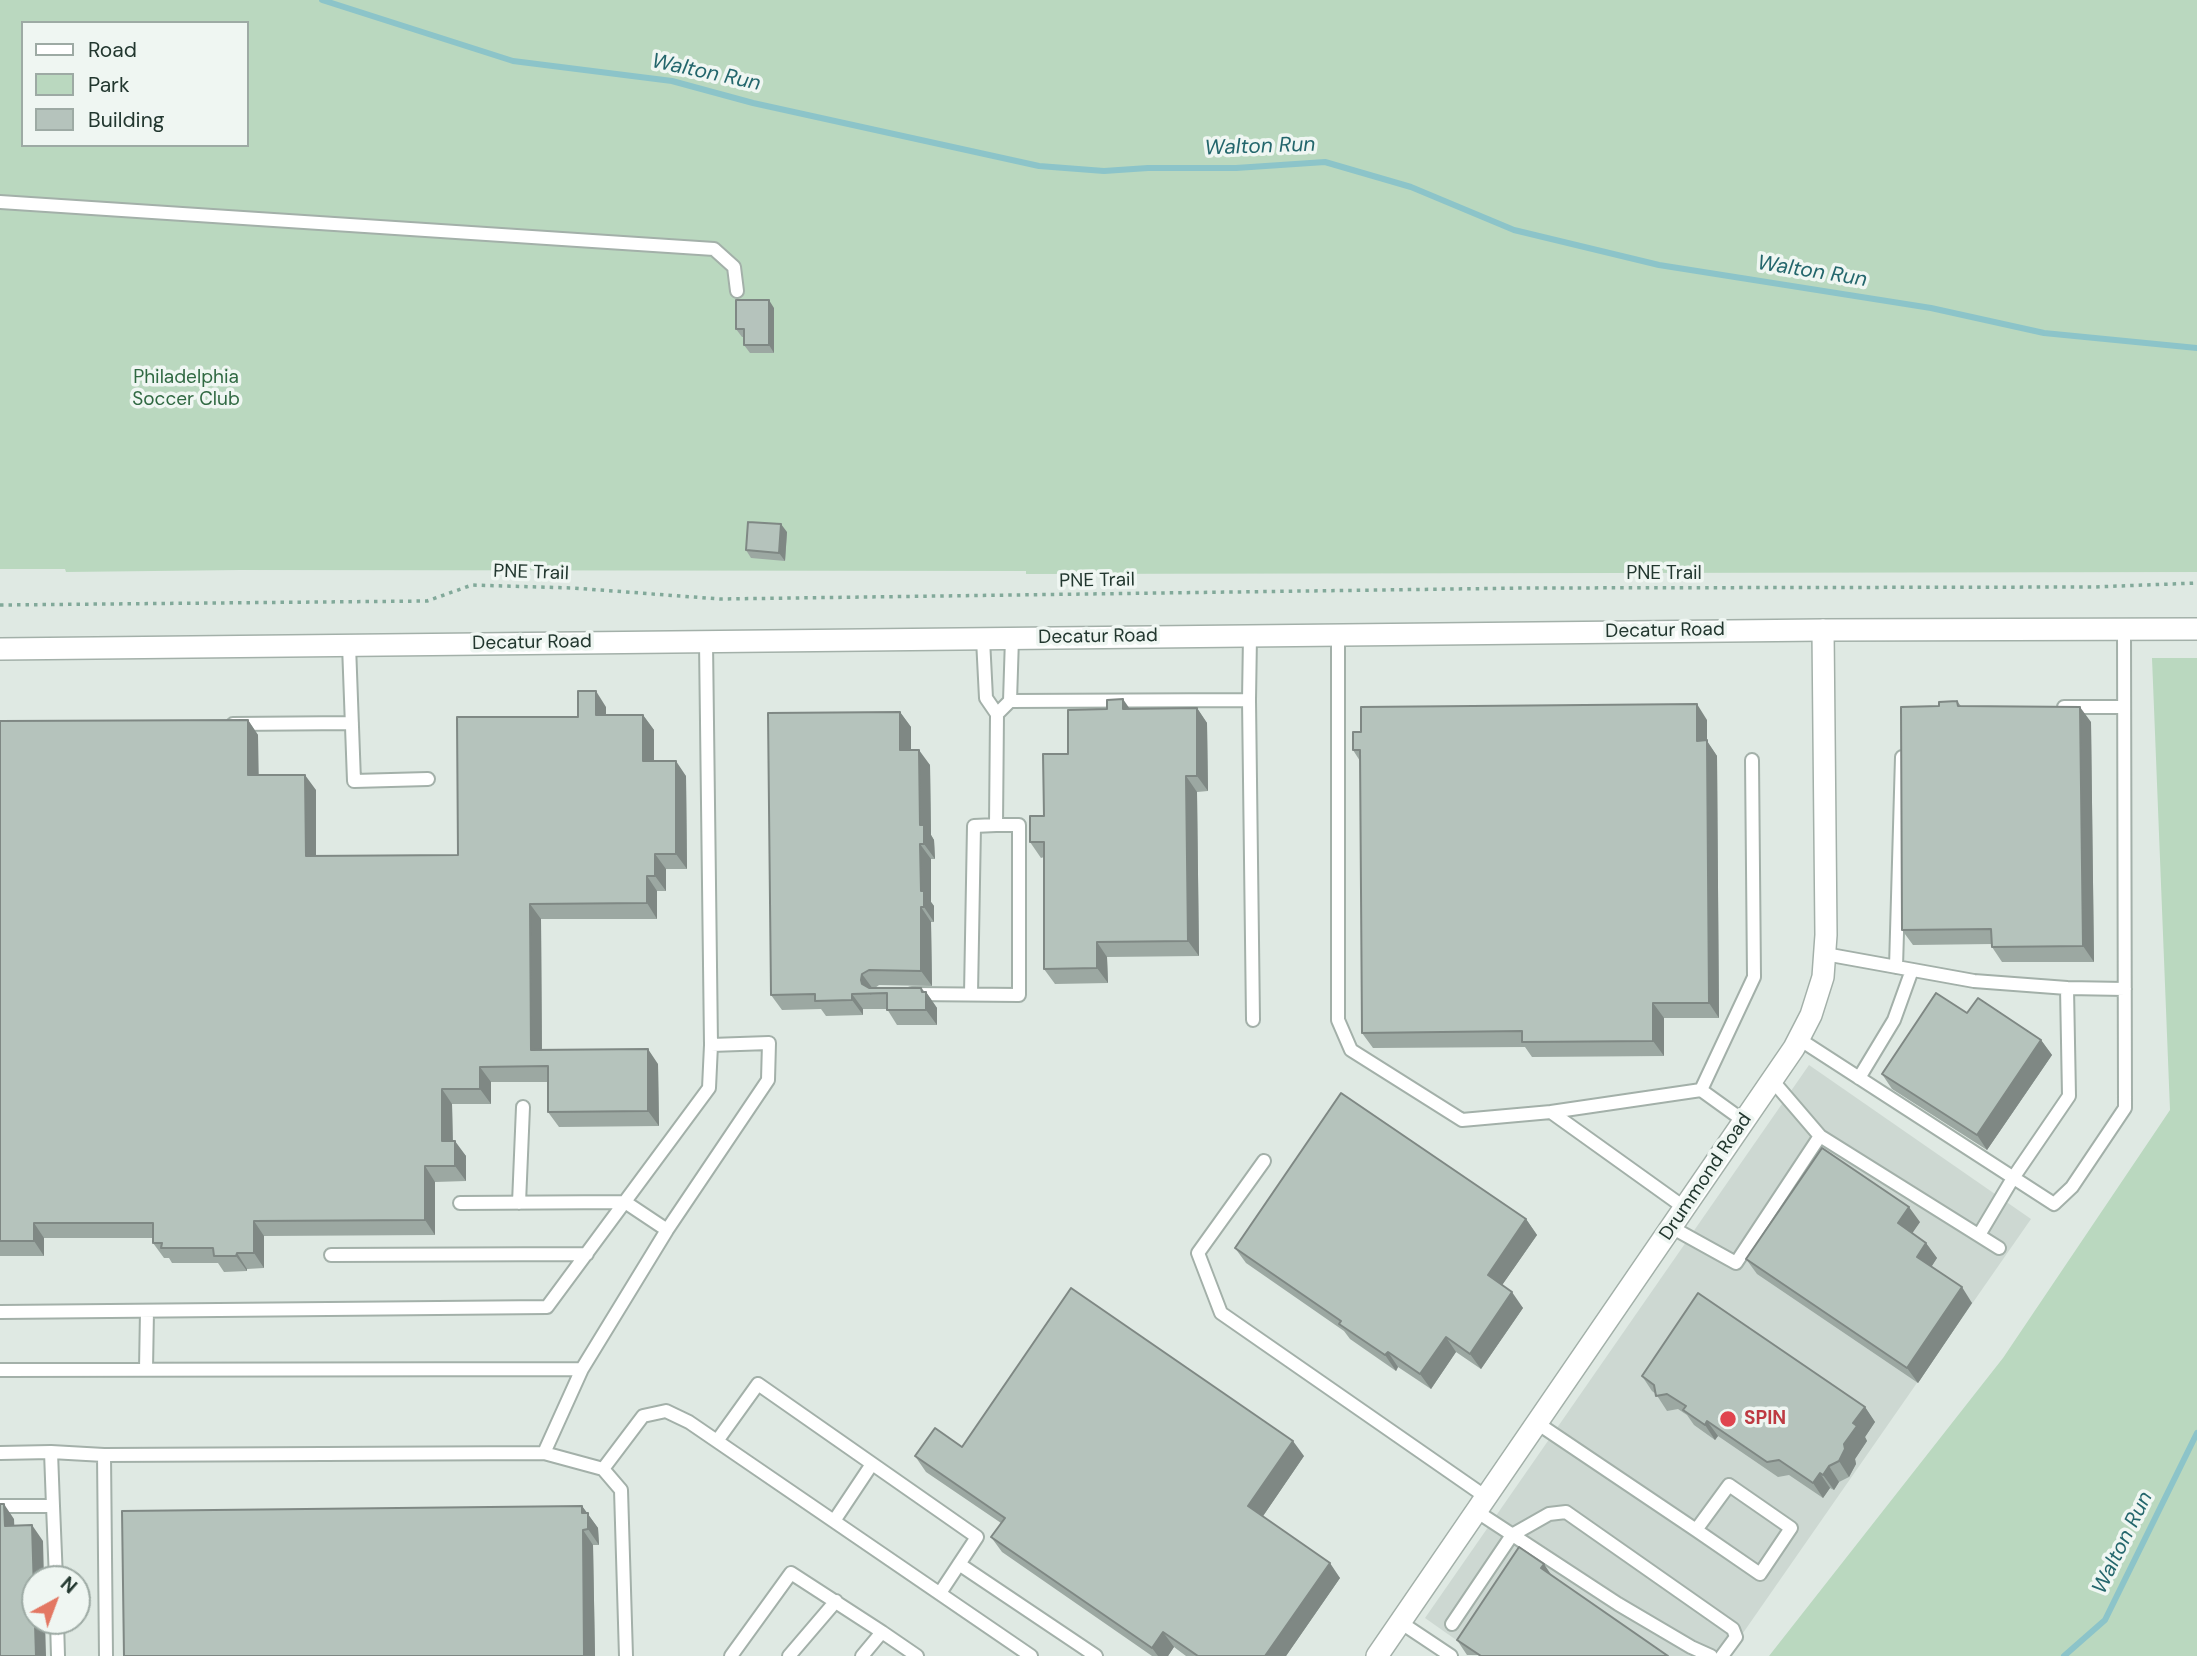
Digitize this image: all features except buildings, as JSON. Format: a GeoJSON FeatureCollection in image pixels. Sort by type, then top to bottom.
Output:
{"type":"FeatureCollection","features":[{"type":"Feature","properties":{"kind":"street","name":"Decatur Road"},"geometry":{"type":"LineString","coordinates":[[0,649],[1823,630],[2197,629]]}},
{"type":"Feature","properties":{"kind":"street","name":"Drummond Road"},"geometry":{"type":"LineString","coordinates":[[1377,1656],[1772,1080],[1811,1015],[1823,977],[1825,954],[1823,630]]}},
{"type":"Feature","properties":{"kind":"lane"},"geometry":{"type":"LineString","coordinates":[[0,202],[714,249],[734,267],[737,291]]}},
{"type":"Feature","properties":{"kind":"lane"},"geometry":{"type":"LineString","coordinates":[[1799,1039],[2054,1204],[2071,1187],[2125,1108],[2124,629]]}},
{"type":"Feature","properties":{"kind":"lane"},"geometry":{"type":"LineString","coordinates":[[1338,635],[1338,1020],[1351,1050],[1462,1119],[1551,1112],[1701,1090],[1744,1121]]}},
{"type":"Feature","properties":{"kind":"lane"},"geometry":{"type":"LineString","coordinates":[[1250,636],[1253,1020]]}},
{"type":"Feature","properties":{"kind":"lane"},"geometry":{"type":"LineString","coordinates":[[997,714],[1010,701],[1012,638]]}},
{"type":"Feature","properties":{"kind":"lane"},"geometry":{"type":"LineString","coordinates":[[984,639],[986,698],[997,714],[996,825]]}},
{"type":"Feature","properties":{"kind":"lane"},"geometry":{"type":"LineString","coordinates":[[0,1312],[547,1307],[709,1088],[711,1045],[705,642]]}},
{"type":"Feature","properties":{"kind":"lane"},"geometry":{"type":"LineString","coordinates":[[349,645],[355,782],[428,779]]}},
{"type":"Feature","properties":{"kind":"lane"},"geometry":{"type":"LineString","coordinates":[[1010,701],[1249,700]]}},
{"type":"Feature","properties":{"kind":"lane"},"geometry":{"type":"LineString","coordinates":[[2055,707],[2124,707]]}},
{"type":"Feature","properties":{"kind":"lane"},"geometry":{"type":"LineString","coordinates":[[215,724],[352,723]]}},
{"type":"Feature","properties":{"kind":"lane"},"geometry":{"type":"LineString","coordinates":[[1896,967],[1902,748]]}},
{"type":"Feature","properties":{"kind":"lane"},"geometry":{"type":"LineString","coordinates":[[1701,1090],[1754,977],[1752,760]]}},
{"type":"Feature","properties":{"kind":"lane"},"geometry":{"type":"LineString","coordinates":[[893,994],[1019,995],[1019,825],[974,825],[971,994]]}},
{"type":"Feature","properties":{"kind":"lane"},"geometry":{"type":"LineString","coordinates":[[1825,954],[1974,981],[2125,989]]}},
{"type":"Feature","properties":{"kind":"lane"},"geometry":{"type":"LineString","coordinates":[[1859,1078],[1894,1020],[1912,970]]}},
{"type":"Feature","properties":{"kind":"lane"},"geometry":{"type":"LineString","coordinates":[[1979,1235],[2013,1178],[2069,1096],[2067,988]]}},
{"type":"Feature","properties":{"kind":"lane"},"geometry":{"type":"LineString","coordinates":[[544,1453],[582,1368],[667,1230],[768,1080],[769,1043],[711,1045]]}},
{"type":"Feature","properties":{"kind":"lane"},"geometry":{"type":"LineString","coordinates":[[1772,1080],[1820,1136],[1999,1248]]}},
{"type":"Feature","properties":{"kind":"lane"},"geometry":{"type":"LineString","coordinates":[[519,1203],[523,1107]]}},
{"type":"Feature","properties":{"kind":"lane"},"geometry":{"type":"LineString","coordinates":[[1551,1112],[1685,1208]]}},
{"type":"Feature","properties":{"kind":"lane"},"geometry":{"type":"LineString","coordinates":[[1671,1227],[1736,1263],[1820,1136]]}},
{"type":"Feature","properties":{"kind":"lane"},"geometry":{"type":"LineString","coordinates":[[1264,1161],[1198,1253],[1221,1313],[1481,1504],[1512,1535],[1618,1604],[1711,1656]]}},
{"type":"Feature","properties":{"kind":"lane"},"geometry":{"type":"LineString","coordinates":[[460,1203],[625,1202],[667,1230]]}},
{"type":"Feature","properties":{"kind":"lane"},"geometry":{"type":"LineString","coordinates":[[331,1255],[587,1254]]}},
{"type":"Feature","properties":{"kind":"lane"},"geometry":{"type":"LineString","coordinates":[[145,1369],[147,1311]]}},
{"type":"Feature","properties":{"kind":"lane"},"geometry":{"type":"LineString","coordinates":[[0,1370],[582,1368]]}},
{"type":"Feature","properties":{"kind":"lane"},"geometry":{"type":"LineString","coordinates":[[717,1441],[758,1384],[977,1537],[940,1593]]}},
{"type":"Feature","properties":{"kind":"lane"},"geometry":{"type":"LineString","coordinates":[[603,1469],[643,1416],[666,1410],[689,1422],[1031,1656]]}},
{"type":"Feature","properties":{"kind":"lane"},"geometry":{"type":"LineString","coordinates":[[1537,1423],[1760,1574],[1791,1528],[1729,1485],[1696,1530]]}},
{"type":"Feature","properties":{"kind":"lane"},"geometry":{"type":"LineString","coordinates":[[51,1452],[55,1565]]}},
{"type":"Feature","properties":{"kind":"lane"},"geometry":{"type":"LineString","coordinates":[[0,1453],[544,1453],[603,1469],[621,1490],[626,1656]]}},
{"type":"Feature","properties":{"kind":"lane"},"geometry":{"type":"LineString","coordinates":[[104,1455],[106,1656]]}},
{"type":"Feature","properties":{"kind":"lane"},"geometry":{"type":"LineString","coordinates":[[834,1521],[872,1464]]}},
{"type":"Feature","properties":{"kind":"lane"},"geometry":{"type":"LineString","coordinates":[[0,1506],[53,1506]]}},
{"type":"Feature","properties":{"kind":"lane"},"geometry":{"type":"LineString","coordinates":[[1452,1624],[1512,1535],[1549,1514],[1566,1512],[1733,1629],[1736,1637],[1722,1656]]}},
{"type":"Feature","properties":{"kind":"lane"},"geometry":{"type":"LineString","coordinates":[[959,1564],[1096,1656]]}},
{"type":"Feature","properties":{"kind":"lane"},"geometry":{"type":"LineString","coordinates":[[731,1656],[792,1573],[917,1656]]}},
{"type":"Feature","properties":{"kind":"lane"},"geometry":{"type":"LineString","coordinates":[[789,1656],[836,1601]]}},
{"type":"Feature","properties":{"kind":"lane"},"geometry":{"type":"LineString","coordinates":[[1400,1622],[1451,1656]]}},
{"type":"Feature","properties":{"kind":"lane"},"geometry":{"type":"LineString","coordinates":[[862,1656],[882,1632]]}},
{"type":"Feature","properties":{"kind":"lane"},"geometry":{"type":"LineString","coordinates":[[57,1635],[58,1656]]}},
{"type":"Feature","properties":{"kind":"path","name":"PNE Trail"},"geometry":{"type":"LineString","coordinates":[[0,605],[427,601],[472,585],[573,588],[720,599],[1526,588],[2093,587],[2197,583]]}},
{"type":"Feature","properties":{"kind":"shaded area","name":"SPIN"},"geometry":{"type":"Polygon","coordinates":[[[1809,1065],[2031,1219],[1727,1656],[1479,1656],[1425,1618],[1809,1065]]]}},
{"type":"Feature","properties":{"kind":"green space","name":"Philadelphia Soccer Club"},"geometry":{"type":"Polygon","coordinates":[[[0,0],[2197,0],[2197,572],[1026,574],[1026,571],[66,572],[65,569],[0,569],[0,0]]]}},
{"type":"Feature","properties":{"kind":"green space"},"geometry":{"type":"Polygon","coordinates":[[[2152,658],[2197,658],[2197,1656],[1769,1656],[2003,1358],[2170,1110],[2152,658]]]}},
{"type":"Feature","properties":{"kind":"waterway","name":"Walton Run"},"geometry":{"type":"LineString","coordinates":[[322,0],[513,61],[672,81],[753,103],[1039,166],[1104,171],[1236,168],[1325,162],[1411,187],[1514,230],[1659,265],[1931,308],[2044,333],[2197,348]]}},
{"type":"Feature","properties":{"kind":"waterway","name":"Walton Run"},"geometry":{"type":"LineString","coordinates":[[2064,1656],[2105,1620],[2197,1433]]}},
{"type":"Feature","properties":{"kind":"place","name":"SPIN"},"geometry":{"type":"Point","coordinates":[1728,1419]}}]}
